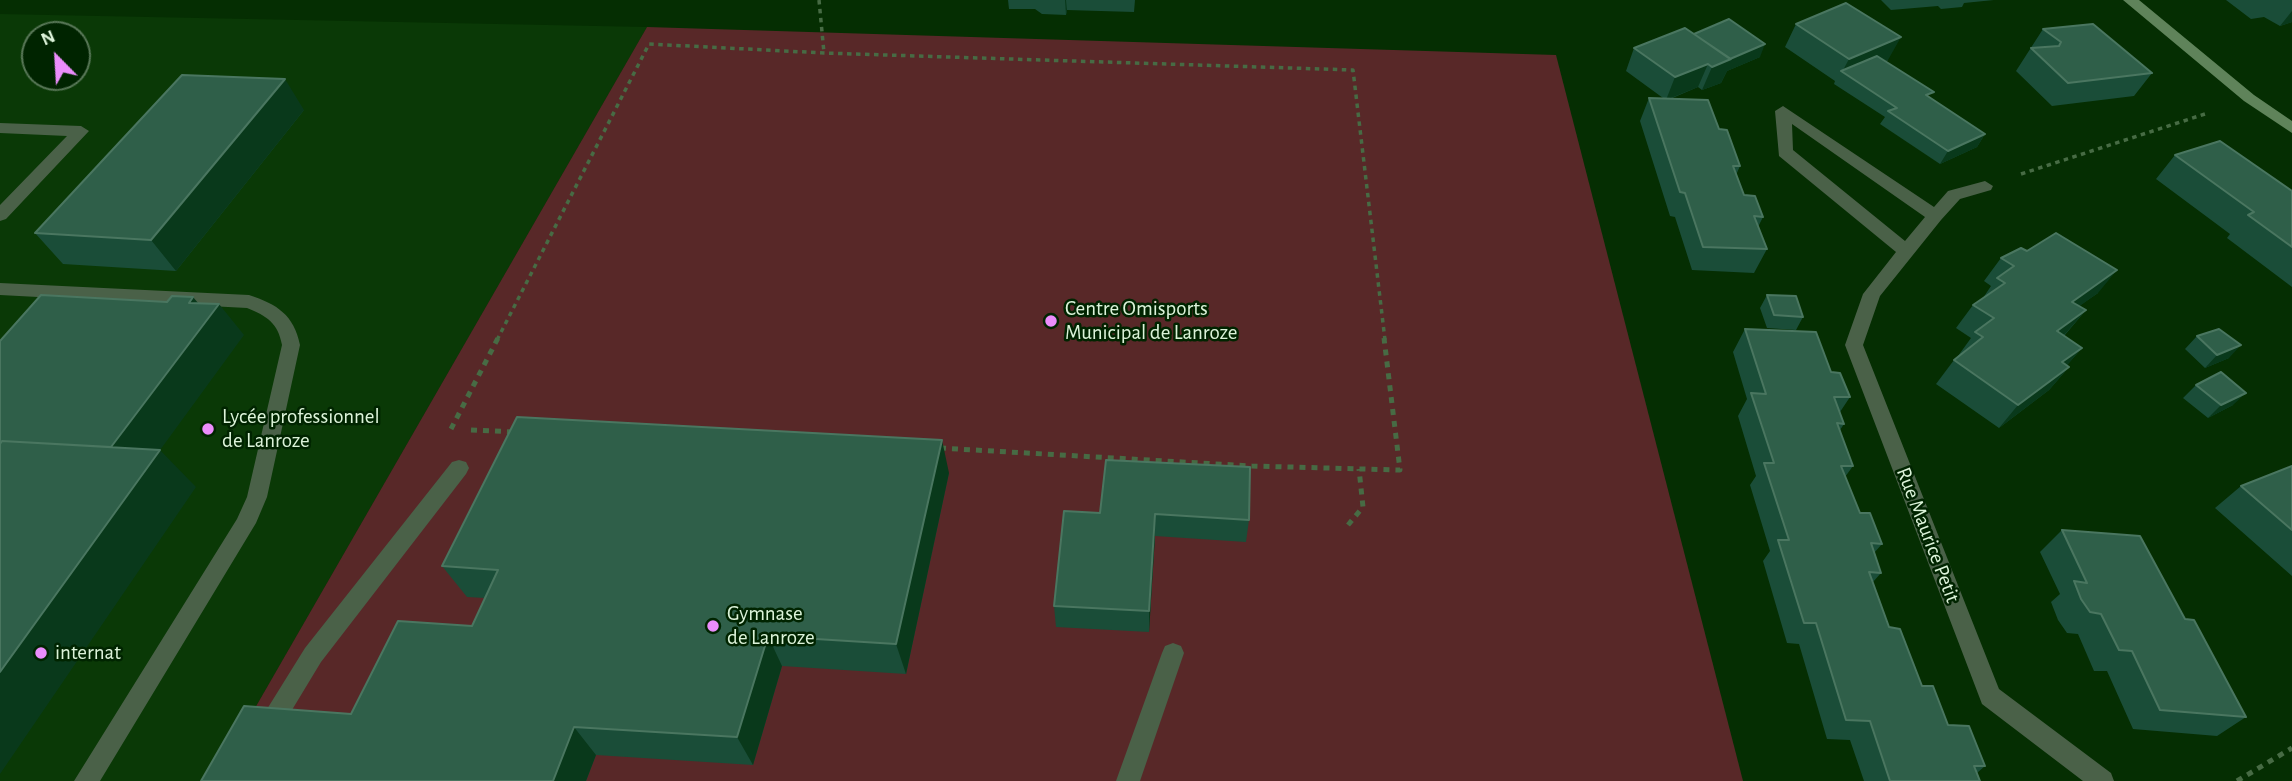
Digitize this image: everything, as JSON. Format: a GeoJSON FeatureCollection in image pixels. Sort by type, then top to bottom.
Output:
{"type":"FeatureCollection","features":[{"type":"Feature","properties":{"kind":"main road"},"geometry":{"type":"LineString","coordinates":[[2130,0],[2249,99],[2292,128]]}},
{"type":"Feature","properties":{"kind":"street"},"geometry":{"type":"LineString","coordinates":[[1906,251],[1785,152],[1783,111],[1935,216]]}},
{"type":"Feature","properties":{"kind":"street"},"geometry":{"type":"LineString","coordinates":[[0,128],[81,131],[0,215]]}},
{"type":"Feature","properties":{"kind":"street","name":"Rue Maurice Petit"},"geometry":{"type":"LineString","coordinates":[[1985,186],[1954,195],[1906,251],[1872,294],[1854,345],[1990,695],[2102,781]]}},
{"type":"Feature","properties":{"kind":"street"},"geometry":{"type":"LineString","coordinates":[[0,289],[249,302],[275,312],[289,327],[291,345],[254,505],[246,523],[86,781]]}},
{"type":"Feature","properties":{"kind":"street"},"geometry":{"type":"LineString","coordinates":[[257,747],[313,655],[459,468]]}},
{"type":"Feature","properties":{"kind":"street"},"geometry":{"type":"LineString","coordinates":[[1128,781],[1173,653]]}},
{"type":"Feature","properties":{"kind":"path"},"geometry":{"type":"LineString","coordinates":[[819,0],[824,53]]}},
{"type":"Feature","properties":{"kind":"path"},"geometry":{"type":"LineString","coordinates":[[459,468],[451,429],[649,44],[824,53],[1353,70],[1400,470],[1252,466],[936,448]]}},
{"type":"Feature","properties":{"kind":"path"},"geometry":{"type":"LineString","coordinates":[[1985,186],[2249,99]]}},
{"type":"Feature","properties":{"kind":"path"},"geometry":{"type":"LineString","coordinates":[[451,429],[529,432]]}},
{"type":"Feature","properties":{"kind":"path"},"geometry":{"type":"LineString","coordinates":[[1348,525],[1363,506],[1359,469]]}},
{"type":"Feature","properties":{"kind":"path"},"geometry":{"type":"LineString","coordinates":[[2238,781],[2292,748]]}},
{"type":"Feature","properties":{"kind":"shaded area","name":"Lycée professionnel de Lanroze"},"geometry":{"type":"Polygon","coordinates":[[[0,14],[647,27],[213,781],[0,781],[0,14]]]}},
{"type":"Feature","properties":{"kind":"shaded area","name":"Centre Omisports Municipal de Lanroze"},"geometry":{"type":"Polygon","coordinates":[[[647,27],[1556,55],[1743,781],[213,781],[647,27]]]}},
{"type":"Feature","properties":{"kind":"building"},"geometry":{"type":"Polygon","coordinates":[[[1846,3],[1901,37],[1849,59],[1796,24],[1846,3]]]}},
{"type":"Feature","properties":{"kind":"building"},"geometry":{"type":"Polygon","coordinates":[[[1729,19],[1765,44],[1730,59],[1694,34],[1729,19]]]}},
{"type":"Feature","properties":{"kind":"building"},"geometry":{"type":"Polygon","coordinates":[[[2093,24],[2152,73],[2068,83],[2031,48],[2059,46],[2061,42],[2043,29],[2093,24]]]}},
{"type":"Feature","properties":{"kind":"building"},"geometry":{"type":"Polygon","coordinates":[[[1685,28],[1731,59],[1712,67],[1708,64],[1675,77],[1634,48],[1685,28]]]}},
{"type":"Feature","properties":{"kind":"building"},"geometry":{"type":"Polygon","coordinates":[[[1877,56],[1934,92],[1926,95],[1985,134],[1948,151],[1888,111],[1897,108],[1841,71],[1877,56]]]}},
{"type":"Feature","properties":{"kind":"building"},"geometry":{"type":"Polygon","coordinates":[[[182,75],[285,79],[151,240],[35,233],[182,75]]]}},
{"type":"Feature","properties":{"kind":"building"},"geometry":{"type":"Polygon","coordinates":[[[1649,98],[1708,100],[1719,129],[1727,130],[1740,166],[1733,166],[1744,195],[1755,196],[1763,217],[1754,216],[1767,249],[1703,247],[1685,193],[1680,192],[1649,98]]]}},
{"type":"Feature","properties":{"kind":"building"},"geometry":{"type":"Polygon","coordinates":[[[2220,141],[2292,191],[2292,247],[2248,215],[2254,212],[2175,155],[2220,141]]]}},
{"type":"Feature","properties":{"kind":"building"},"geometry":{"type":"Polygon","coordinates":[[[2056,233],[2117,270],[2072,302],[2086,310],[2057,331],[2082,348],[2062,362],[2069,367],[2018,405],[1954,360],[1983,337],[1975,332],[1994,318],[1973,305],[2005,283],[1997,278],[2014,266],[2001,258],[2021,248],[2027,251],[2056,233]]]}},
{"type":"Feature","properties":{"kind":"building"},"geometry":{"type":"Polygon","coordinates":[[[41,295],[167,302],[172,296],[193,297],[189,303],[219,304],[111,447],[2,441],[0,444],[0,341],[41,295]]]}},
{"type":"Feature","properties":{"kind":"building"},"geometry":{"type":"Polygon","coordinates":[[[1767,295],[1796,296],[1803,317],[1774,315],[1767,295]]]}},
{"type":"Feature","properties":{"kind":"building"},"geometry":{"type":"Polygon","coordinates":[[[1745,329],[1816,332],[1831,372],[1840,373],[1850,397],[1834,397],[1844,424],[1837,423],[1853,466],[1841,466],[1860,513],[1870,513],[1882,544],[1871,543],[1881,573],[1869,572],[1889,627],[1900,629],[1922,686],[1933,686],[1948,725],[1969,726],[1985,766],[1974,766],[1980,781],[1890,781],[1870,721],[1846,720],[1816,623],[1804,623],[1778,540],[1789,540],[1764,463],[1774,463],[1751,393],[1766,394],[1745,329]]]}},
{"type":"Feature","properties":{"kind":"building"},"geometry":{"type":"Polygon","coordinates":[[[2219,329],[2241,345],[2217,355],[2197,336],[2219,329]]]}},
{"type":"Feature","properties":{"kind":"building"},"geometry":{"type":"Polygon","coordinates":[[[2221,372],[2246,393],[2221,405],[2196,385],[2221,372]]]}},
{"type":"Feature","properties":{"kind":"building","name":"Gymnase de Lanroze"},"geometry":{"type":"Polygon","coordinates":[[[517,417],[942,440],[896,644],[768,636],[737,737],[574,727],[553,781],[201,781],[244,706],[351,714],[398,621],[472,626],[498,570],[442,566],[517,417]]]}},
{"type":"Feature","properties":{"kind":"building"},"geometry":{"type":"Polygon","coordinates":[[[2,441],[160,450],[0,672],[0,444],[2,441]]]}},
{"type":"Feature","properties":{"kind":"building"},"geometry":{"type":"Polygon","coordinates":[[[1106,460],[1250,467],[1249,520],[1155,514],[1149,611],[1054,606],[1064,511],[1100,513],[1106,460]]]}},
{"type":"Feature","properties":{"kind":"building"},"geometry":{"type":"Polygon","coordinates":[[[2292,466],[2292,530],[2241,486],[2292,466]]]}},
{"type":"Feature","properties":{"kind":"building"},"geometry":{"type":"Polygon","coordinates":[[[2062,530],[2140,536],[2185,619],[2194,620],[2246,717],[2160,710],[2132,651],[2119,650],[2101,614],[2090,612],[2081,599],[2074,581],[2087,583],[2062,530]]]}},
{"type":"Feature","properties":{"kind":"place","name":"Centre Omisports Municipal de Lanroze"},"geometry":{"type":"Point","coordinates":[1051,321]}},
{"type":"Feature","properties":{"kind":"place","name":"Lycée professionnel de Lanroze"},"geometry":{"type":"Point","coordinates":[208,429]}},
{"type":"Feature","properties":{"kind":"place","name":"Gymnase de Lanroze"},"geometry":{"type":"Point","coordinates":[713,626]}},
{"type":"Feature","properties":{"kind":"place","name":"internat"},"geometry":{"type":"Point","coordinates":[41,653]}}]}
